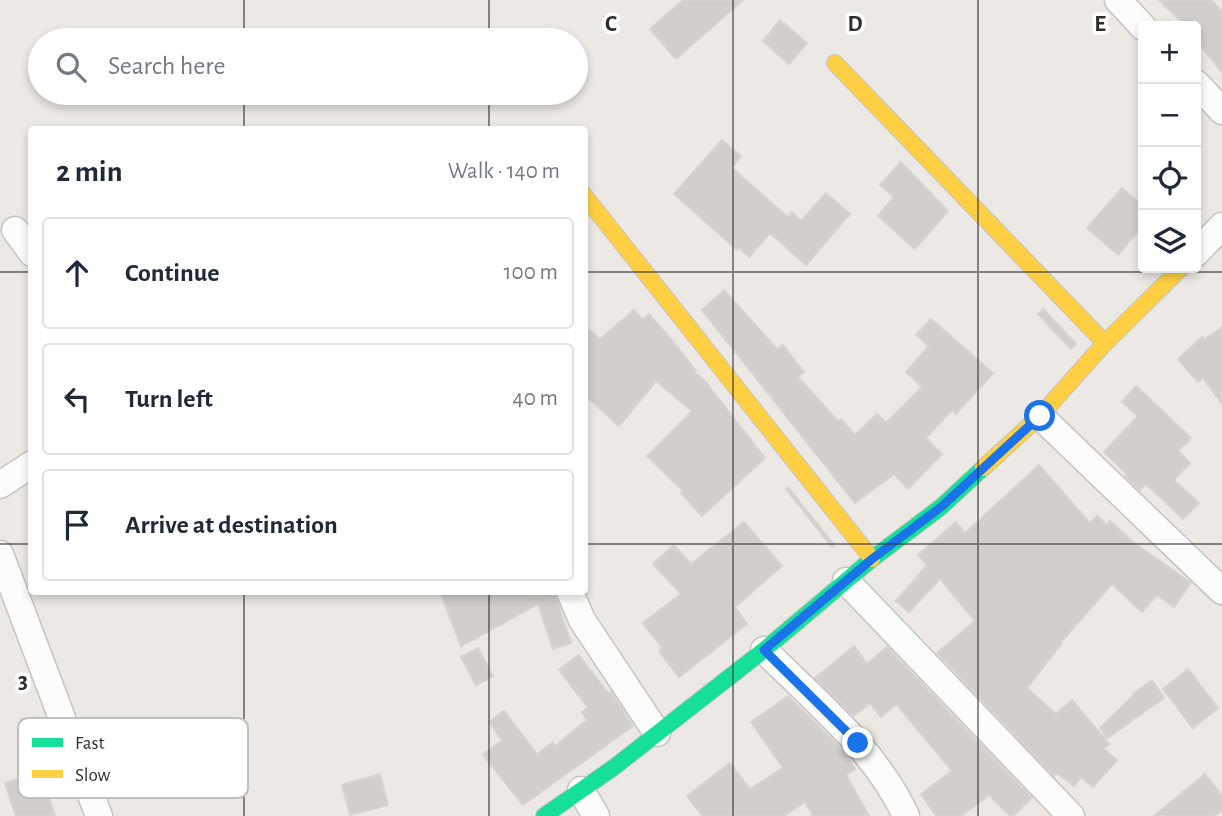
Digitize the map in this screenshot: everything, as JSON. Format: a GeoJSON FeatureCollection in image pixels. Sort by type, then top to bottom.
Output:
{"type":"FeatureCollection","features":[{"type":"Feature","properties":{"kind":"street"},"geometry":{"type":"LineString","coordinates":[[1118,0],[1138,22]]}},
{"type":"Feature","properties":{"kind":"street"},"geometry":{"type":"LineString","coordinates":[[835,63],[1105,343]]}},
{"type":"Feature","properties":{"kind":"street"},"geometry":{"type":"LineString","coordinates":[[1197,84],[1222,111]]}},
{"type":"Feature","properties":{"kind":"street"},"geometry":{"type":"LineString","coordinates":[[588,200],[872,559]]}},
{"type":"Feature","properties":{"kind":"street"},"geometry":{"type":"LineString","coordinates":[[1201,248],[1222,226]]}},
{"type":"Feature","properties":{"kind":"street"},"geometry":{"type":"LineString","coordinates":[[15,230],[28,248]]}},
{"type":"Feature","properties":{"kind":"street"},"geometry":{"type":"LineString","coordinates":[[544,816],[764,650],[872,559],[941,507],[1040,416],[1105,343],[1176,273]]}},
{"type":"Feature","properties":{"kind":"street"},"geometry":{"type":"LineString","coordinates":[[1040,416],[1222,591]]}},
{"type":"Feature","properties":{"kind":"street"},"geometry":{"type":"LineString","coordinates":[[0,485],[28,467]]}},
{"type":"Feature","properties":{"kind":"street"},"geometry":{"type":"LineString","coordinates":[[0,554],[62,718]]}},
{"type":"Feature","properties":{"kind":"street"},"geometry":{"type":"LineString","coordinates":[[846,581],[1071,816]]}},
{"type":"Feature","properties":{"kind":"street"},"geometry":{"type":"LineString","coordinates":[[571,595],[582,620],[657,733]]}},
{"type":"Feature","properties":{"kind":"street"},"geometry":{"type":"LineString","coordinates":[[764,650],[858,743],[898,800],[905,816]]}},
{"type":"Feature","properties":{"kind":"street"},"geometry":{"type":"LineString","coordinates":[[581,790],[596,816]]}},
{"type":"Feature","properties":{"kind":"street"},"geometry":{"type":"LineString","coordinates":[[92,798],[99,816]]}},
{"type":"Feature","properties":{"kind":"building"},"geometry":{"type":"Polygon","coordinates":[[[683,0],[743,0],[676,59],[650,29],[683,0]]]}},
{"type":"Feature","properties":{"kind":"building"},"geometry":{"type":"Polygon","coordinates":[[[1159,0],[1211,0],[1222,11],[1222,72],[1201,47],[1201,21],[1181,21],[1159,0]]]}},
{"type":"Feature","properties":{"kind":"building"},"geometry":{"type":"Polygon","coordinates":[[[780,20],[807,43],[789,64],[763,41],[780,20]]]}},
{"type":"Feature","properties":{"kind":"building"},"geometry":{"type":"Polygon","coordinates":[[[722,140],[741,156],[732,168],[788,217],[792,212],[801,221],[826,193],[850,214],[806,265],[770,233],[749,257],[739,248],[737,250],[674,194],[722,140]]]}},
{"type":"Feature","properties":{"kind":"building"},"geometry":{"type":"Polygon","coordinates":[[[901,162],[948,211],[915,249],[878,216],[894,197],[880,185],[901,162]]]}},
{"type":"Feature","properties":{"kind":"building"},"geometry":{"type":"Polygon","coordinates":[[[1122,188],[1138,202],[1138,232],[1118,255],[1087,228],[1122,188]]]}},
{"type":"Feature","properties":{"kind":"building"},"geometry":{"type":"Polygon","coordinates":[[[724,290],[777,349],[783,345],[804,372],[798,377],[838,421],[841,419],[855,435],[877,414],[886,423],[922,387],[906,372],[929,346],[916,335],[931,319],[993,373],[956,414],[952,410],[926,438],[942,454],[908,489],[894,474],[855,503],[702,310],[724,290]]]}},
{"type":"Feature","properties":{"kind":"building"},"geometry":{"type":"Polygon","coordinates":[[[1043,309],[1076,344],[1071,349],[1038,314],[1043,309]]]}},
{"type":"Feature","properties":{"kind":"building"},"geometry":{"type":"Polygon","coordinates":[[[634,310],[643,320],[649,314],[765,458],[702,516],[681,493],[683,491],[647,456],[692,411],[656,381],[619,426],[588,398],[588,328],[600,339],[634,310]]]}},
{"type":"Feature","properties":{"kind":"building"},"geometry":{"type":"Polygon","coordinates":[[[1222,327],[1222,404],[1203,378],[1198,382],[1178,359],[1202,337],[1204,340],[1222,327]]]}},
{"type":"Feature","properties":{"kind":"building"},"geometry":{"type":"Polygon","coordinates":[[[1136,386],[1191,438],[1178,451],[1190,463],[1174,480],[1199,503],[1183,519],[1146,484],[1140,490],[1104,452],[1138,416],[1122,402],[1136,386]]]}},
{"type":"Feature","properties":{"kind":"building"},"geometry":{"type":"Polygon","coordinates":[[[1039,465],[1090,523],[1097,516],[1107,525],[1110,521],[1133,542],[1191,583],[1174,607],[1157,595],[1142,612],[1112,584],[1061,642],[1027,688],[1056,714],[1072,700],[1109,744],[1104,749],[1117,760],[1093,787],[1081,777],[1074,786],[1057,773],[1054,776],[937,653],[975,621],[940,579],[909,612],[896,601],[927,565],[918,555],[956,522],[965,533],[1039,465]]]}},
{"type":"Feature","properties":{"kind":"building"},"geometry":{"type":"Polygon","coordinates":[[[788,487],[834,545],[832,547],[786,489],[788,487]]]}},
{"type":"Feature","properties":{"kind":"building"},"geometry":{"type":"Polygon","coordinates":[[[744,522],[782,566],[735,607],[747,624],[679,677],[659,651],[662,648],[643,623],[681,594],[653,564],[674,545],[691,564],[744,522]]]}},
{"type":"Feature","properties":{"kind":"building"},"geometry":{"type":"Polygon","coordinates":[[[441,595],[555,595],[571,643],[553,649],[538,604],[461,646],[441,595]]]}},
{"type":"Feature","properties":{"kind":"building"},"geometry":{"type":"Polygon","coordinates":[[[854,646],[867,664],[887,647],[1032,798],[1013,816],[989,795],[961,816],[936,816],[921,794],[952,771],[896,704],[881,717],[870,703],[854,716],[815,678],[854,646]]]}},
{"type":"Feature","properties":{"kind":"building"},"geometry":{"type":"Polygon","coordinates":[[[478,648],[493,676],[476,685],[461,657],[478,648]]]}},
{"type":"Feature","properties":{"kind":"building"},"geometry":{"type":"Polygon","coordinates":[[[579,655],[608,693],[611,692],[633,726],[523,805],[483,755],[502,740],[489,722],[504,711],[537,754],[553,742],[555,746],[587,720],[582,712],[588,708],[559,670],[579,655]]]}},
{"type":"Feature","properties":{"kind":"building"},"geometry":{"type":"Polygon","coordinates":[[[1188,669],[1218,708],[1193,728],[1163,689],[1188,669]]]}},
{"type":"Feature","properties":{"kind":"building"},"geometry":{"type":"Polygon","coordinates":[[[1152,680],[1164,698],[1107,738],[1100,728],[1133,694],[1152,680]]]}},
{"type":"Feature","properties":{"kind":"building"},"geometry":{"type":"Polygon","coordinates":[[[788,696],[831,738],[855,769],[846,775],[869,816],[813,816],[805,802],[784,816],[702,816],[687,796],[730,763],[750,789],[783,768],[751,722],[788,696]]]}},
{"type":"Feature","properties":{"kind":"building"},"geometry":{"type":"Polygon","coordinates":[[[380,774],[388,805],[350,815],[342,785],[380,774]]]}},
{"type":"Feature","properties":{"kind":"building"},"geometry":{"type":"Polygon","coordinates":[[[1205,774],[1222,796],[1222,810],[1214,816],[1154,816],[1205,774]]]}},
{"type":"Feature","properties":{"kind":"building"},"geometry":{"type":"Polygon","coordinates":[[[18,779],[18,798],[49,798],[55,816],[16,816],[5,783],[18,779]]]}},
{"type":"Feature","properties":{"kind":"traffic: fast"},"geometry":{"type":"LineString","coordinates":[[544,816],[613,768],[764,650],[872,559],[941,507],[983,468]]}},
{"type":"Feature","properties":{"kind":"traffic: slow"},"geometry":{"type":"LineString","coordinates":[[835,63],[1105,343]]}},
{"type":"Feature","properties":{"kind":"traffic: slow"},"geometry":{"type":"LineString","coordinates":[[588,200],[872,559]]}},
{"type":"Feature","properties":{"kind":"traffic: slow"},"geometry":{"type":"LineString","coordinates":[[983,468],[1040,416],[1105,343],[1176,273]]}},
{"type":"Feature","properties":{"kind":"route"},"geometry":{"type":"LineString","coordinates":[[858,743],[764,650],[872,559],[941,507],[1040,416]]}}]}
